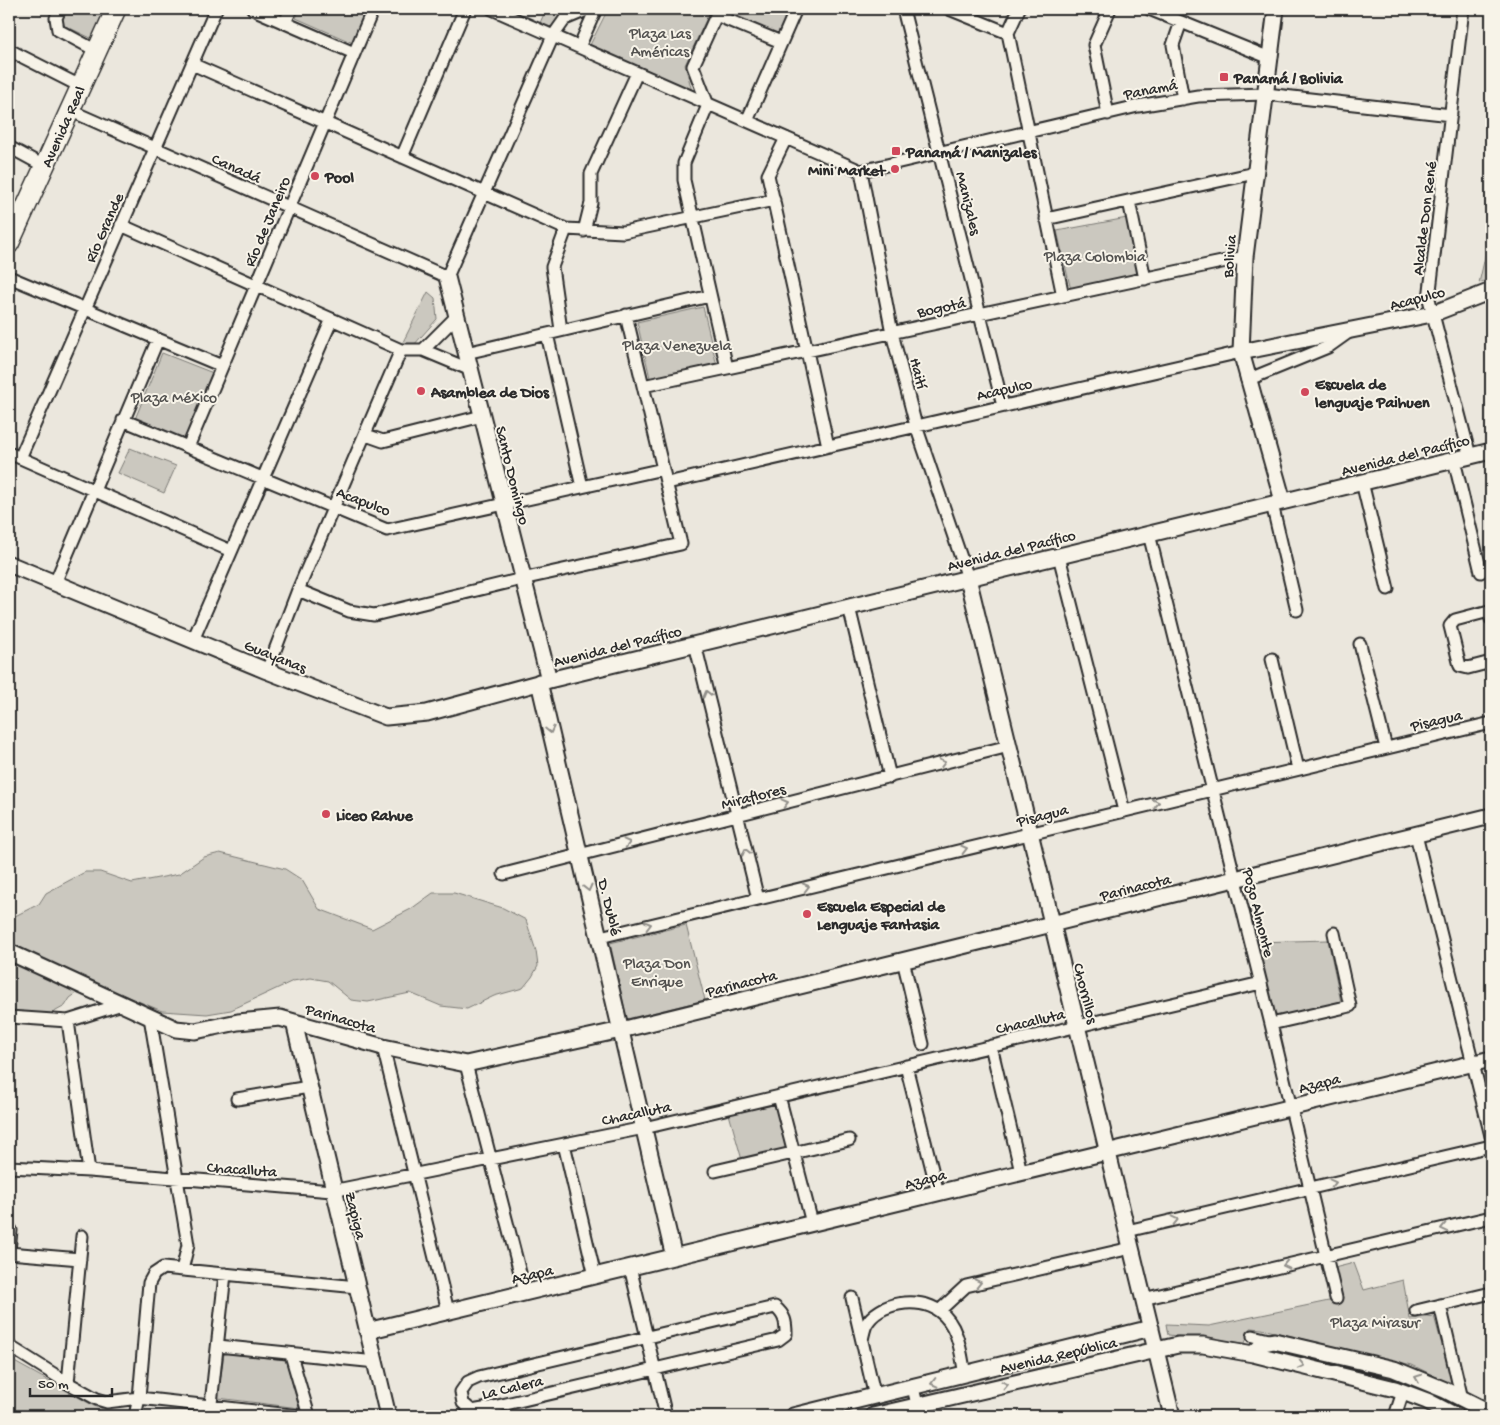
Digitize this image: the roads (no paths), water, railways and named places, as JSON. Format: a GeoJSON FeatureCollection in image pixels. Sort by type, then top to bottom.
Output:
{"type":"FeatureCollection","features":[{"type":"Feature","properties":{"kind":"main road","name":"Avenida Real"},"geometry":{"type":"LineString","coordinates":[[9,244],[116,9]]}},
{"type":"Feature","properties":{"kind":"street"},"geometry":{"type":"LineString","coordinates":[[60,9],[56,18],[58,30],[97,51]]}},
{"type":"Feature","properties":{"kind":"street","name":"Río Grande"},"geometry":{"type":"LineString","coordinates":[[20,458],[216,9]]}},
{"type":"Feature","properties":{"kind":"street"},"geometry":{"type":"LineString","coordinates":[[253,9],[354,53]]}},
{"type":"Feature","properties":{"kind":"street"},"geometry":{"type":"LineString","coordinates":[[285,23],[291,9]]}},
{"type":"Feature","properties":{"kind":"street","name":"Río de Janeiro"},"geometry":{"type":"LineString","coordinates":[[188,447],[373,9]]}},
{"type":"Feature","properties":{"kind":"street"},"geometry":{"type":"LineString","coordinates":[[402,157],[465,9]]}},
{"type":"Feature","properties":{"kind":"street"},"geometry":{"type":"LineString","coordinates":[[492,9],[861,171]]}},
{"type":"Feature","properties":{"kind":"street"},"geometry":{"type":"LineString","coordinates":[[447,277],[553,36],[565,19],[589,9]]}},
{"type":"Feature","properties":{"kind":"street"},"geometry":{"type":"LineString","coordinates":[[579,48],[596,9]]}},
{"type":"Feature","properties":{"kind":"street"},"geometry":{"type":"LineString","coordinates":[[747,121],[796,9]]}},
{"type":"Feature","properties":{"kind":"street","name":"Manizales"},"geometry":{"type":"LineString","coordinates":[[905,9],[1003,406]]}},
{"type":"Feature","properties":{"kind":"street"},"geometry":{"type":"LineString","coordinates":[[949,9],[1008,33]]}},
{"type":"Feature","properties":{"kind":"street"},"geometry":{"type":"LineString","coordinates":[[1019,9],[1008,33],[1063,296]]}},
{"type":"Feature","properties":{"kind":"street"},"geometry":{"type":"LineString","coordinates":[[1108,114],[1094,45],[1110,9]]}},
{"type":"Feature","properties":{"kind":"street"},"geometry":{"type":"LineString","coordinates":[[1149,9],[1270,58]]}},
{"type":"Feature","properties":{"kind":"street","name":"Bolivia"},"geometry":{"type":"LineString","coordinates":[[1276,9],[1245,257],[1241,352],[1278,503]]}},
{"type":"Feature","properties":{"kind":"street","name":"Alcalde Don René"},"geometry":{"type":"LineString","coordinates":[[1463,9],[1429,299],[1470,456]]}},
{"type":"Feature","properties":{"kind":"street"},"geometry":{"type":"LineString","coordinates":[[727,368],[684,180],[684,163],[708,105],[693,66],[718,12],[781,42]]}},
{"type":"Feature","properties":{"kind":"street"},"geometry":{"type":"LineString","coordinates":[[1181,22],[1173,45],[1183,98]]}},
{"type":"Feature","properties":{"kind":"street"},"geometry":{"type":"LineString","coordinates":[[9,50],[80,86]]}},
{"type":"Feature","properties":{"kind":"street"},"geometry":{"type":"LineString","coordinates":[[192,64],[566,229],[622,232],[774,200]]}},
{"type":"Feature","properties":{"kind":"street"},"geometry":{"type":"LineString","coordinates":[[584,231],[590,203],[591,174],[637,73]]}},
{"type":"Feature","properties":{"kind":"street","name":"Panamá"},"geometry":{"type":"LineString","coordinates":[[861,171],[1183,98],[1266,94],[1452,115]]}},
{"type":"Feature","properties":{"kind":"street","name":"Canadá"},"geometry":{"type":"LineString","coordinates":[[69,110],[447,277]]}},
{"type":"Feature","properties":{"kind":"street"},"geometry":{"type":"LineString","coordinates":[[786,138],[768,175],[828,446]]}},
{"type":"Feature","properties":{"kind":"street"},"geometry":{"type":"LineString","coordinates":[[9,147],[44,166]]}},
{"type":"Feature","properties":{"kind":"street","name":"Haití"},"geometry":{"type":"LineString","coordinates":[[861,171],[892,333],[916,426],[968,578]]}},
{"type":"Feature","properties":{"kind":"street"},"geometry":{"type":"LineString","coordinates":[[1046,219],[1255,173]]}},
{"type":"Feature","properties":{"kind":"street"},"geometry":{"type":"LineString","coordinates":[[1129,201],[1145,278]]}},
{"type":"Feature","properties":{"kind":"street"},"geometry":{"type":"LineString","coordinates":[[121,225],[401,350],[423,350],[471,370]]}},
{"type":"Feature","properties":{"kind":"street"},"geometry":{"type":"LineString","coordinates":[[561,330],[552,267],[566,229]]}},
{"type":"Feature","properties":{"kind":"street","name":"Bogotá"},"geometry":{"type":"LineString","coordinates":[[643,386],[1245,257]]}},
{"type":"Feature","properties":{"kind":"street"},"geometry":{"type":"LineString","coordinates":[[9,277],[222,366]]}},
{"type":"Feature","properties":{"kind":"street","name":"Santo Domingo"},"geometry":{"type":"LineString","coordinates":[[447,277],[504,504],[544,681]]}},
{"type":"Feature","properties":{"kind":"street","name":"Acapulco"},"geometry":{"type":"LineString","coordinates":[[667,483],[1241,352],[1432,314],[1491,291]]}},
{"type":"Feature","properties":{"kind":"street"},"geometry":{"type":"LineString","coordinates":[[466,353],[710,296]]}},
{"type":"Feature","properties":{"kind":"street"},"geometry":{"type":"LineString","coordinates":[[298,590],[357,614],[374,616],[522,579],[681,544],[626,315]]}},
{"type":"Feature","properties":{"kind":"street"},"geometry":{"type":"LineString","coordinates":[[423,350],[457,316]]}},
{"type":"Feature","properties":{"kind":"street"},"geometry":{"type":"LineString","coordinates":[[193,640],[332,319]]}},
{"type":"Feature","properties":{"kind":"street","name":"Acapulco"},"geometry":{"type":"LineString","coordinates":[[1247,380],[1328,347],[1351,331]]}},
{"type":"Feature","properties":{"kind":"street"},"geometry":{"type":"LineString","coordinates":[[547,334],[582,487]]}},
{"type":"Feature","properties":{"kind":"street"},"geometry":{"type":"LineString","coordinates":[[55,583],[158,339]]}},
{"type":"Feature","properties":{"kind":"street"},"geometry":{"type":"LineString","coordinates":[[267,671],[298,590],[401,350]]}},
{"type":"Feature","properties":{"kind":"street"},"geometry":{"type":"LineString","coordinates":[[366,435],[383,441],[482,416]]}},
{"type":"Feature","properties":{"kind":"street","name":"Acapulco"},"geometry":{"type":"LineString","coordinates":[[124,420],[388,530],[663,469]]}},
{"type":"Feature","properties":{"kind":"street","name":"Avenida del Pacífico"},"geometry":{"type":"LineString","coordinates":[[544,681],[1491,451]]}},
{"type":"Feature","properties":{"kind":"street"},"geometry":{"type":"LineString","coordinates":[[9,453],[231,551]]}},
{"type":"Feature","properties":{"kind":"street"},"geometry":{"type":"LineString","coordinates":[[1454,460],[1481,572]]}},
{"type":"Feature","properties":{"kind":"street"},"geometry":{"type":"LineString","coordinates":[[1362,482],[1388,589]]}},
{"type":"Feature","properties":{"kind":"street"},"geometry":{"type":"LineString","coordinates":[[1278,503],[1297,610]]}},
{"type":"Feature","properties":{"kind":"street","name":"Pozo Almonte"},"geometry":{"type":"LineString","coordinates":[[1149,534],[1261,983],[1308,1189],[1336,1298]]}},
{"type":"Feature","properties":{"kind":"street"},"geometry":{"type":"LineString","coordinates":[[1060,556],[1124,811]]}},
{"type":"Feature","properties":{"kind":"street","name":"Guayanas"},"geometry":{"type":"LineString","coordinates":[[9,564],[267,671],[386,716],[427,713],[544,681]]}},
{"type":"Feature","properties":{"kind":"street","name":"Chorrillos"},"geometry":{"type":"LineString","coordinates":[[968,578],[1156,1349],[1170,1416]]}},
{"type":"Feature","properties":{"kind":"street"},"geometry":{"type":"LineString","coordinates":[[849,607],[890,776]]}},
{"type":"Feature","properties":{"kind":"street"},"geometry":{"type":"LineString","coordinates":[[1491,619],[1489,610],[1455,620],[1450,626],[1460,666],[1468,668],[1491,662]]}},
{"type":"Feature","properties":{"kind":"street"},"geometry":{"type":"LineString","coordinates":[[695,644],[758,899]]}},
{"type":"Feature","properties":{"kind":"street"},"geometry":{"type":"LineString","coordinates":[[1360,644],[1386,748]]}},
{"type":"Feature","properties":{"kind":"street"},"geometry":{"type":"LineString","coordinates":[[1272,659],[1298,769]]}},
{"type":"Feature","properties":{"kind":"street","name":"D. Dublé"},"geometry":{"type":"LineString","coordinates":[[544,681],[580,855],[674,1257]]}},
{"type":"Feature","properties":{"kind":"street","name":"Pisagua"},"geometry":{"type":"LineString","coordinates":[[600,937],[1491,722]]}},
{"type":"Feature","properties":{"kind":"street","name":"Miraflores"},"geometry":{"type":"LineString","coordinates":[[504,874],[1009,746]]}},
{"type":"Feature","properties":{"kind":"street","name":"Parinacota"},"geometry":{"type":"LineString","coordinates":[[9,952],[167,1026],[195,1031],[238,1022],[280,1018],[383,1047],[466,1064],[621,1030],[1491,816]]}},
{"type":"Feature","properties":{"kind":"street"},"geometry":{"type":"LineString","coordinates":[[1416,835],[1491,1136]]}},
{"type":"Feature","properties":{"kind":"street"},"geometry":{"type":"LineString","coordinates":[[1271,1024],[1350,1006],[1334,933]]}},
{"type":"Feature","properties":{"kind":"street"},"geometry":{"type":"LineString","coordinates":[[903,960],[923,1044]]}},
{"type":"Feature","properties":{"kind":"street","name":"Chacalluta"},"geometry":{"type":"LineString","coordinates":[[9,1166],[332,1191],[644,1128],[1261,983]]}},
{"type":"Feature","properties":{"kind":"street"},"geometry":{"type":"LineString","coordinates":[[9,1017],[68,1022],[122,1004]]}},
{"type":"Feature","properties":{"kind":"street"},"geometry":{"type":"LineString","coordinates":[[150,1017],[188,1246],[182,1270]]}},
{"type":"Feature","properties":{"kind":"street"},"geometry":{"type":"LineString","coordinates":[[68,1022],[90,1171]]}},
{"type":"Feature","properties":{"kind":"street","name":"Zapiga"},"geometry":{"type":"LineString","coordinates":[[294,1022],[332,1191],[388,1416]]}},
{"type":"Feature","properties":{"kind":"street"},"geometry":{"type":"LineString","coordinates":[[992,1046],[1021,1172]]}},
{"type":"Feature","properties":{"kind":"street"},"geometry":{"type":"LineString","coordinates":[[383,1047],[448,1312]]}},
{"type":"Feature","properties":{"kind":"street","name":"Azapa"},"geometry":{"type":"LineString","coordinates":[[367,1331],[1491,1059]]}},
{"type":"Feature","properties":{"kind":"street"},"geometry":{"type":"LineString","coordinates":[[466,1064],[525,1292]]}},
{"type":"Feature","properties":{"kind":"street"},"geometry":{"type":"LineString","coordinates":[[906,1066],[938,1193]]}},
{"type":"Feature","properties":{"kind":"street"},"geometry":{"type":"LineString","coordinates":[[236,1099],[309,1087]]}},
{"type":"Feature","properties":{"kind":"street"},"geometry":{"type":"LineString","coordinates":[[779,1096],[812,1223]]}},
{"type":"Feature","properties":{"kind":"street"},"geometry":{"type":"LineString","coordinates":[[715,1171],[849,1140]]}},
{"type":"Feature","properties":{"kind":"street"},"geometry":{"type":"LineString","coordinates":[[564,1144],[595,1276]]}},
{"type":"Feature","properties":{"kind":"street"},"geometry":{"type":"LineString","coordinates":[[1127,1232],[1491,1146]]}},
{"type":"Feature","properties":{"kind":"street"},"geometry":{"type":"LineString","coordinates":[[1143,1299],[1491,1217]]}},
{"type":"Feature","properties":{"kind":"street"},"geometry":{"type":"LineString","coordinates":[[11,1230],[9,1252],[80,1259]]}},
{"type":"Feature","properties":{"kind":"street"},"geometry":{"type":"LineString","coordinates":[[68,1383],[82,1236]]}},
{"type":"Feature","properties":{"kind":"street"},"geometry":{"type":"LineString","coordinates":[[939,1311],[966,1286],[1131,1248]]}},
{"type":"Feature","properties":{"kind":"street"},"geometry":{"type":"LineString","coordinates":[[630,1267],[666,1416]]}},
{"type":"Feature","properties":{"kind":"street"},"geometry":{"type":"LineString","coordinates":[[135,1416],[139,1398],[149,1282],[154,1274],[163,1268],[357,1287]]}},
{"type":"Feature","properties":{"kind":"street"},"geometry":{"type":"LineString","coordinates":[[211,1404],[225,1274]]}},
{"type":"Feature","properties":{"kind":"street"},"geometry":{"type":"LineString","coordinates":[[1416,1311],[1491,1293]]}},
{"type":"Feature","properties":{"kind":"street"},"geometry":{"type":"LineString","coordinates":[[852,1298],[875,1397]]}},
{"type":"Feature","properties":{"kind":"street"},"geometry":{"type":"LineString","coordinates":[[862,1340],[867,1324],[882,1310],[897,1304],[912,1302],[939,1311],[952,1326],[958,1339],[965,1375]]}},
{"type":"Feature","properties":{"kind":"street"},"geometry":{"type":"LineString","coordinates":[[1440,1305],[1462,1398]]}},
{"type":"Feature","properties":{"kind":"street","name":"La Calera"},"geometry":{"type":"LineString","coordinates":[[775,1307],[781,1312],[786,1323],[786,1334],[778,1340],[655,1370],[472,1411],[463,1403],[461,1392],[468,1382],[479,1378],[775,1307]]}},
{"type":"Feature","properties":{"kind":"street","name":"Avenida República"},"geometry":{"type":"LineString","coordinates":[[793,1416],[913,1388],[1150,1328]]}},
{"type":"Feature","properties":{"kind":"street"},"geometry":{"type":"LineString","coordinates":[[1253,1336],[1402,1372],[1491,1413]]}},
{"type":"Feature","properties":{"kind":"street"},"geometry":{"type":"LineString","coordinates":[[1253,1354],[1264,1343],[1277,1342]]}},
{"type":"Feature","properties":{"kind":"street","name":"Avenida República"},"geometry":{"type":"LineString","coordinates":[[873,1416],[918,1411],[1156,1349],[1178,1345],[1203,1345],[1253,1354],[1328,1372],[1403,1392],[1456,1416]]}},
{"type":"Feature","properties":{"kind":"street"},"geometry":{"type":"LineString","coordinates":[[9,1346],[68,1383],[107,1402],[139,1398],[211,1404],[300,1416]]}},
{"type":"Feature","properties":{"kind":"street"},"geometry":{"type":"LineString","coordinates":[[218,1346],[376,1362]]}},
{"type":"Feature","properties":{"kind":"street"},"geometry":{"type":"LineString","coordinates":[[292,1355],[308,1416]]}},
{"type":"Feature","properties":{"kind":"street"},"geometry":{"type":"LineString","coordinates":[[1328,1372],[1337,1356]]}},
{"type":"Feature","properties":{"kind":"street"},"geometry":{"type":"LineString","coordinates":[[913,1388],[918,1411]]}},
{"type":"Feature","properties":{"kind":"street"},"geometry":{"type":"LineString","coordinates":[[1396,1416],[1403,1392]]}},
{"type":"Feature","properties":{"kind":"place","name":"Panamá / Bolivia"},"geometry":{"type":"Point","coordinates":[1224,77]}},
{"type":"Feature","properties":{"kind":"place","name":"Panamá / Manizales"},"geometry":{"type":"Point","coordinates":[896,151]}},
{"type":"Feature","properties":{"kind":"place","name":"Mini Market"},"geometry":{"type":"Point","coordinates":[895,169]}},
{"type":"Feature","properties":{"kind":"place","name":"Pool"},"geometry":{"type":"Point","coordinates":[315,176]}},
{"type":"Feature","properties":{"kind":"place","name":"Asamblea de Dios"},"geometry":{"type":"Point","coordinates":[421,391]}},
{"type":"Feature","properties":{"kind":"place","name":"Escuela de lenguaje Paihuen"},"geometry":{"type":"Point","coordinates":[1305,392]}},
{"type":"Feature","properties":{"kind":"place","name":"Liceo Rahue"},"geometry":{"type":"Point","coordinates":[326,814]}},
{"type":"Feature","properties":{"kind":"place","name":"Escuela Especial de Lenguaje Fantasia"},"geometry":{"type":"Point","coordinates":[807,914]}},
{"type":"Feature","properties":{"kind":"park label","name":"Plaza Las Américas"},"geometry":{"type":"Point","coordinates":[660,41]}},
{"type":"Feature","properties":{"kind":"park label","name":"Plaza Colombia"},"geometry":{"type":"Point","coordinates":[1095,255]}},
{"type":"Feature","properties":{"kind":"park label","name":"Plaza Venezuela"},"geometry":{"type":"Point","coordinates":[677,344]}},
{"type":"Feature","properties":{"kind":"park label","name":"Plaza México"},"geometry":{"type":"Point","coordinates":[174,396]}},
{"type":"Feature","properties":{"kind":"park label","name":"Plaza Don Enrique"},"geometry":{"type":"Point","coordinates":[657,971]}},
{"type":"Feature","properties":{"kind":"park label","name":"Plaza Mirasur"},"geometry":{"type":"Point","coordinates":[1375,1321]}}]}
